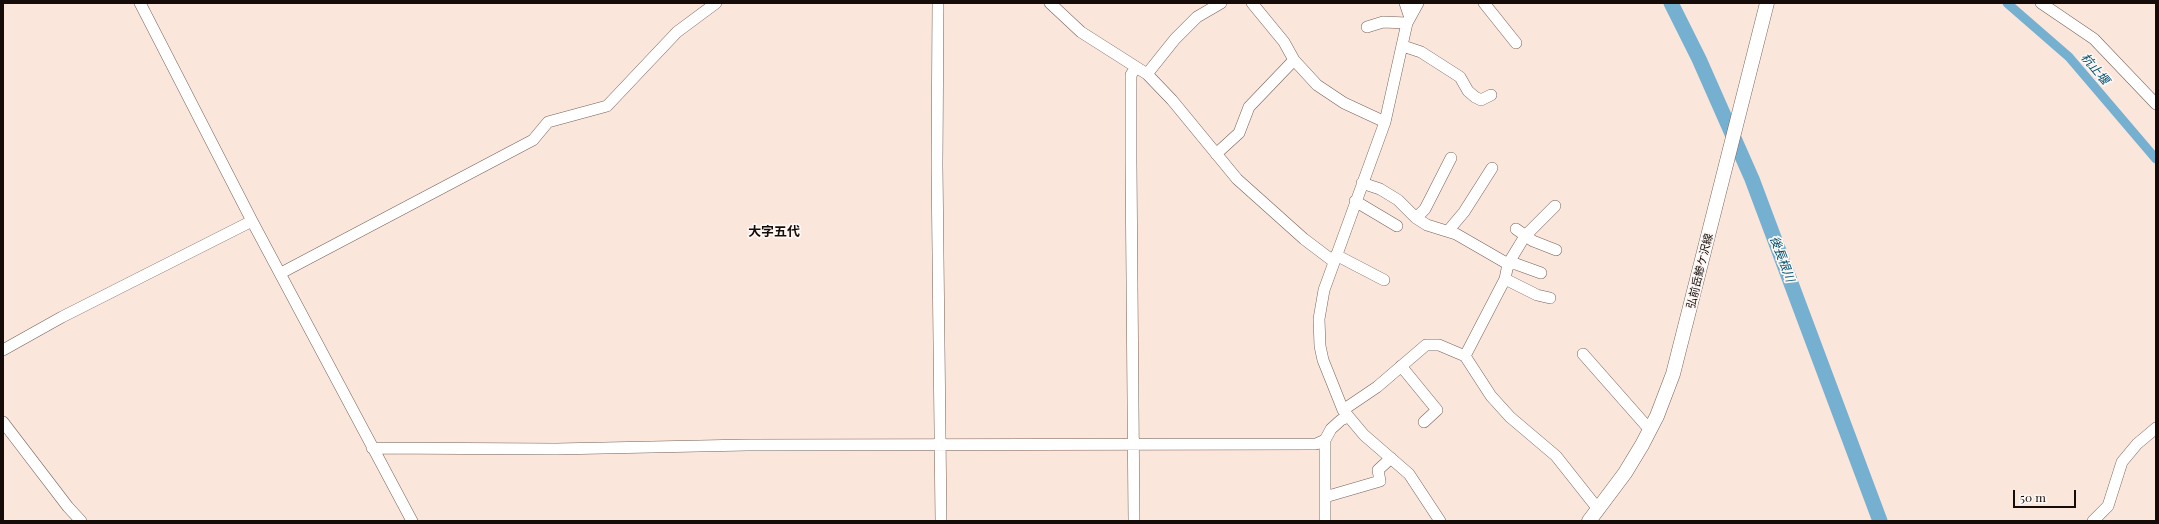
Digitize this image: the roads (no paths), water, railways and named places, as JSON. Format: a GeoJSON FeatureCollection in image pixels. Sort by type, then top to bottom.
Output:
{"type":"FeatureCollection","features":[{"type":"Feature","properties":{"kind":"main road","name":"弘前岳鰺ケ沢線"},"geometry":{"type":"LineString","coordinates":[[1589,521],[1625,473],[1650,430],[1665,396],[1679,352],[1767,3]]}},
{"type":"Feature","properties":{"kind":"street"},"geometry":{"type":"LineString","coordinates":[[140,3],[252,221],[412,521]]}},
{"type":"Feature","properties":{"kind":"street"},"geometry":{"type":"LineString","coordinates":[[281,273],[532,140],[548,122],[607,106],[677,32],[716,3]]}},
{"type":"Feature","properties":{"kind":"street"},"geometry":{"type":"LineString","coordinates":[[938,3],[937,165],[941,521]]}},
{"type":"Feature","properties":{"kind":"street"},"geometry":{"type":"LineString","coordinates":[[1050,3],[1081,32],[1147,74],[1172,100],[1237,179],[1304,239],[1334,258],[1384,280]]}},
{"type":"Feature","properties":{"kind":"street"},"geometry":{"type":"LineString","coordinates":[[1147,74],[1175,39],[1198,17],[1221,3]]}},
{"type":"Feature","properties":{"kind":"street"},"geometry":{"type":"LineString","coordinates":[[1252,3],[1284,42],[1294,60],[1317,85],[1344,103],[1385,122]]}},
{"type":"Feature","properties":{"kind":"street"},"geometry":{"type":"LineString","coordinates":[[1405,3],[1408,19],[1385,122],[1334,258],[1320,304],[1320,346],[1323,360],[1345,414],[1364,435],[1409,474],[1440,521]]}},
{"type":"Feature","properties":{"kind":"street"},"geometry":{"type":"LineString","coordinates":[[1408,19],[1418,3]]}},
{"type":"Feature","properties":{"kind":"street"},"geometry":{"type":"LineString","coordinates":[[1484,3],[1516,43]]}},
{"type":"Feature","properties":{"kind":"street"},"geometry":{"type":"LineString","coordinates":[[2041,3],[2094,39],[2156,104]]}},
{"type":"Feature","properties":{"kind":"street"},"geometry":{"type":"LineString","coordinates":[[1367,27],[1383,22],[1408,19]]}},
{"type":"Feature","properties":{"kind":"street"},"geometry":{"type":"LineString","coordinates":[[1403,46],[1421,52],[1460,77],[1468,91],[1475,97],[1481,100],[1491,95]]}},
{"type":"Feature","properties":{"kind":"street"},"geometry":{"type":"LineString","coordinates":[[1216,154],[1239,133],[1249,107],[1294,60]]}},
{"type":"Feature","properties":{"kind":"street"},"geometry":{"type":"LineString","coordinates":[[1134,521],[1131,75],[1136,67]]}},
{"type":"Feature","properties":{"kind":"street"},"geometry":{"type":"LineString","coordinates":[[1416,218],[1425,209],[1451,158]]}},
{"type":"Feature","properties":{"kind":"street"},"geometry":{"type":"LineString","coordinates":[[1448,231],[1464,212],[1492,168]]}},
{"type":"Feature","properties":{"kind":"street"},"geometry":{"type":"LineString","coordinates":[[1362,183],[1380,189],[1398,200],[1416,218],[1427,225],[1456,234],[1508,264],[1516,264],[1541,273]]}},
{"type":"Feature","properties":{"kind":"street"},"geometry":{"type":"LineString","coordinates":[[1355,201],[1367,206],[1397,226]]}},
{"type":"Feature","properties":{"kind":"street"},"geometry":{"type":"LineString","coordinates":[[1465,356],[1505,279],[1508,264],[1525,236],[1555,206]]}},
{"type":"Feature","properties":{"kind":"street"},"geometry":{"type":"LineString","coordinates":[[3,350],[62,317],[252,221]]}},
{"type":"Feature","properties":{"kind":"street"},"geometry":{"type":"LineString","coordinates":[[1516,229],[1525,236],[1556,250]]}},
{"type":"Feature","properties":{"kind":"street"},"geometry":{"type":"LineString","coordinates":[[1505,279],[1537,295],[1550,298]]}},
{"type":"Feature","properties":{"kind":"street"},"geometry":{"type":"LineString","coordinates":[[1325,521],[1325,440],[1331,429],[1345,414],[1426,345],[1439,345],[1465,356],[1491,396],[1510,417],[1556,456],[1598,509]]}},
{"type":"Feature","properties":{"kind":"street"},"geometry":{"type":"LineString","coordinates":[[1582,354],[1650,430]]}},
{"type":"Feature","properties":{"kind":"street"},"geometry":{"type":"LineString","coordinates":[[1401,366],[1438,410],[1424,422]]}},
{"type":"Feature","properties":{"kind":"street"},"geometry":{"type":"LineString","coordinates":[[3,422],[68,507],[81,521]]}},
{"type":"Feature","properties":{"kind":"street"},"geometry":{"type":"LineString","coordinates":[[2093,521],[2108,506],[2122,462],[2137,444],[2156,428]]}},
{"type":"Feature","properties":{"kind":"street"},"geometry":{"type":"LineString","coordinates":[[372,448],[556,449],[747,445],[941,446],[1316,444],[1325,440]]}},
{"type":"Feature","properties":{"kind":"street"},"geometry":{"type":"LineString","coordinates":[[1325,497],[1380,481],[1378,470],[1391,458]]}},
{"type":"Feature","properties":{"kind":"waterway","name":"後長根川"},"geometry":{"type":"LineString","coordinates":[[1671,3],[1699,59],[1752,179],[1880,521]]}},
{"type":"Feature","properties":{"kind":"waterway","name":"杭止堰"},"geometry":{"type":"LineString","coordinates":[[2007,3],[2069,57],[2156,159]]}},
{"type":"Feature","properties":{"kind":"district","name":"大字五代"},"geometry":{"type":"Point","coordinates":[774,232]}}]}
